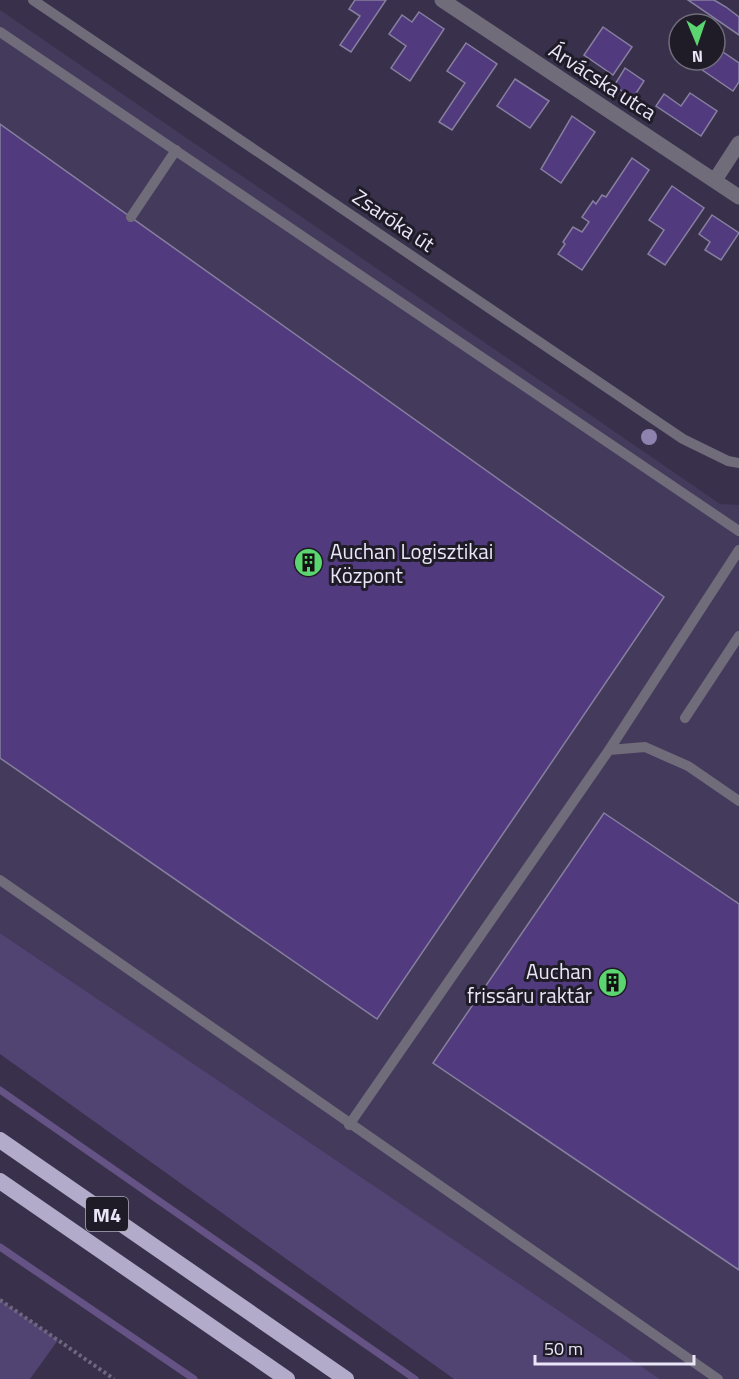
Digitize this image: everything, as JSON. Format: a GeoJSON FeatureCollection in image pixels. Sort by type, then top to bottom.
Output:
{"type":"FeatureCollection","features":[{"type":"Feature","properties":{"kind":"highway","name":"M4"},"geometry":{"type":"LineString","coordinates":[[0,1140],[346,1379]]}},
{"type":"Feature","properties":{"kind":"highway","name":"M4"},"geometry":{"type":"LineString","coordinates":[[0,1181],[287,1379]]}},
{"type":"Feature","properties":{"kind":"street","name":"Árvácska utca"},"geometry":{"type":"LineString","coordinates":[[442,0],[739,197]]}},
{"type":"Feature","properties":{"kind":"street"},"geometry":{"type":"LineString","coordinates":[[715,180],[739,143]]}},
{"type":"Feature","properties":{"kind":"lane","name":"Zsaróka út"},"geometry":{"type":"LineString","coordinates":[[33,0],[683,439],[728,461],[739,463]]}},
{"type":"Feature","properties":{"kind":"lane"},"geometry":{"type":"LineString","coordinates":[[0,32],[739,531]]}},
{"type":"Feature","properties":{"kind":"lane"},"geometry":{"type":"LineString","coordinates":[[131,217],[176,150]]}},
{"type":"Feature","properties":{"kind":"lane"},"geometry":{"type":"LineString","coordinates":[[349,1125],[609,750],[739,550]]}},
{"type":"Feature","properties":{"kind":"lane"},"geometry":{"type":"LineString","coordinates":[[685,718],[739,636]]}},
{"type":"Feature","properties":{"kind":"lane"},"geometry":{"type":"LineString","coordinates":[[609,750],[645,747],[688,766],[739,801]]}},
{"type":"Feature","properties":{"kind":"lane"},"geometry":{"type":"LineString","coordinates":[[0,880],[349,1125],[718,1379]]}},
{"type":"Feature","properties":{"kind":"path"},"geometry":{"type":"LineString","coordinates":[[0,1300],[114,1379]]}},
{"type":"Feature","properties":{"kind":"shaded area"},"geometry":{"type":"Polygon","coordinates":[[[0,10],[720,504],[739,505],[739,1379],[660,1379],[0,933],[0,10]]]}},
{"type":"Feature","properties":{"kind":"shaded area"},"geometry":{"type":"Polygon","coordinates":[[[0,933],[660,1379],[454,1379],[0,1054],[0,933]]]}},
{"type":"Feature","properties":{"kind":"shaded area"},"geometry":{"type":"Polygon","coordinates":[[[0,1300],[58,1340],[30,1379],[0,1379],[0,1300]]]}},
{"type":"Feature","properties":{"kind":"building"},"geometry":{"type":"Polygon","coordinates":[[[355,0],[386,0],[351,52],[340,45],[360,16],[349,9],[355,0]]]}},
{"type":"Feature","properties":{"kind":"building"},"geometry":{"type":"Polygon","coordinates":[[[688,0],[714,0],[726,7],[739,17],[739,35],[727,27],[727,12],[705,12],[688,0]]]}},
{"type":"Feature","properties":{"kind":"building"},"geometry":{"type":"Polygon","coordinates":[[[419,12],[444,29],[410,81],[391,68],[406,46],[389,34],[402,15],[412,22],[419,12]]]}},
{"type":"Feature","properties":{"kind":"building"},"geometry":{"type":"Polygon","coordinates":[[[603,27],[632,47],[613,75],[584,55],[603,27]]]}},
{"type":"Feature","properties":{"kind":"building"},"geometry":{"type":"Polygon","coordinates":[[[466,43],[497,64],[452,130],[439,122],[465,83],[447,71],[466,43]]]}},
{"type":"Feature","properties":{"kind":"building"},"geometry":{"type":"Polygon","coordinates":[[[727,55],[739,63],[739,82],[733,91],[705,72],[727,72],[727,55]]]}},
{"type":"Feature","properties":{"kind":"building"},"geometry":{"type":"Polygon","coordinates":[[[625,68],[644,81],[633,98],[614,86],[625,68]]]}},
{"type":"Feature","properties":{"kind":"building"},"geometry":{"type":"Polygon","coordinates":[[[515,79],[549,101],[530,128],[497,106],[515,79]]]}},
{"type":"Feature","properties":{"kind":"building"},"geometry":{"type":"Polygon","coordinates":[[[690,93],[717,111],[701,136],[656,106],[664,94],[681,106],[690,93]]]}},
{"type":"Feature","properties":{"kind":"building"},"geometry":{"type":"Polygon","coordinates":[[[572,116],[595,132],[561,183],[541,169],[572,116]]]}},
{"type":"Feature","properties":{"kind":"building","name":"Auchan Logisztikai Központ"},"geometry":{"type":"Polygon","coordinates":[[[0,124],[664,597],[377,1019],[0,758],[0,124]]]}},
{"type":"Feature","properties":{"kind":"building"},"geometry":{"type":"Polygon","coordinates":[[[632,158],[649,170],[582,270],[558,254],[565,244],[563,242],[573,227],[582,232],[589,222],[582,217],[593,201],[596,204],[602,195],[606,197],[632,158]]]}},
{"type":"Feature","properties":{"kind":"building"},"geometry":{"type":"Polygon","coordinates":[[[672,186],[704,208],[665,265],[648,254],[664,230],[649,220],[672,186]]]}},
{"type":"Feature","properties":{"kind":"building"},"geometry":{"type":"Polygon","coordinates":[[[712,215],[739,233],[721,260],[705,250],[710,242],[699,234],[712,215]]]}},
{"type":"Feature","properties":{"kind":"building","name":"Auchan frissáru raktár"},"geometry":{"type":"Polygon","coordinates":[[[604,813],[739,904],[739,1270],[433,1063],[604,813]]]}},
{"type":"Feature","properties":{"kind":"waterway"},"geometry":{"type":"LineString","coordinates":[[0,1090],[415,1379]]}},
{"type":"Feature","properties":{"kind":"waterway"},"geometry":{"type":"LineString","coordinates":[[0,1247],[194,1379]]}},
{"type":"Feature","properties":{"kind":"place","name":"Auchan Logisztikai Központ"},"geometry":{"type":"Point","coordinates":[309,563]}},
{"type":"Feature","properties":{"kind":"place","name":"Auchan frissáru raktár"},"geometry":{"type":"Point","coordinates":[613,983]}}]}
